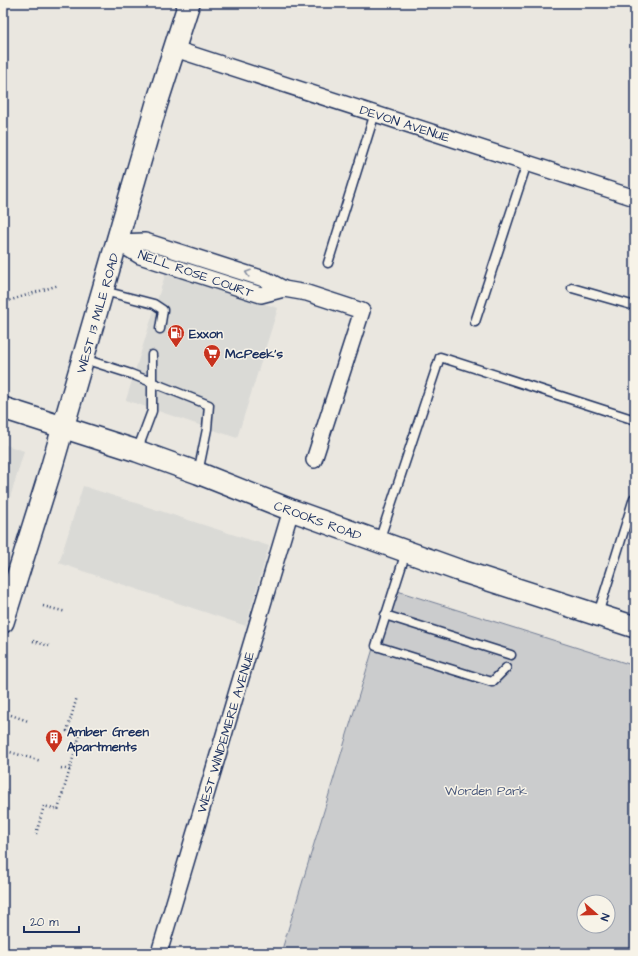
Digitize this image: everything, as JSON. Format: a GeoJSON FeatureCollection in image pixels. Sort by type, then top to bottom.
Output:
{"type":"FeatureCollection","features":[{"type":"Feature","properties":{"kind":"main road","name":"WEST 13 MILE ROAD"},"geometry":{"type":"LineString","coordinates":[[3,622],[64,428],[117,242],[189,3]]}},
{"type":"Feature","properties":{"kind":"main road","name":"CROOKS ROAD"},"geometry":{"type":"LineString","coordinates":[[3,408],[137,451],[406,552],[635,627]]}},
{"type":"Feature","properties":{"kind":"street","name":"DEVON AVENUE"},"geometry":{"type":"LineString","coordinates":[[174,49],[635,198]]}},
{"type":"Feature","properties":{"kind":"street","name":"NELL ROSE COURT"},"geometry":{"type":"LineString","coordinates":[[117,242],[140,256],[261,295],[284,289],[307,293],[362,311],[314,460]]}},
{"type":"Feature","properties":{"kind":"street","name":"WEST WINDEMERE AVENUE"},"geometry":{"type":"LineString","coordinates":[[159,953],[291,510]]}},
{"type":"Feature","properties":{"kind":"lane"},"geometry":{"type":"LineString","coordinates":[[328,263],[375,113]]}},
{"type":"Feature","properties":{"kind":"lane"},"geometry":{"type":"LineString","coordinates":[[475,322],[527,163]]}},
{"type":"Feature","properties":{"kind":"lane"},"geometry":{"type":"LineString","coordinates":[[572,288],[635,306]]}},
{"type":"Feature","properties":{"kind":"lane"},"geometry":{"type":"LineString","coordinates":[[103,290],[154,304],[159,307],[163,310],[160,329]]}},
{"type":"Feature","properties":{"kind":"lane"},"geometry":{"type":"LineString","coordinates":[[137,451],[152,412],[152,355]]}},
{"type":"Feature","properties":{"kind":"lane"},"geometry":{"type":"LineString","coordinates":[[379,542],[440,357],[635,420]]}},
{"type":"Feature","properties":{"kind":"lane"},"geometry":{"type":"LineString","coordinates":[[83,359],[152,382],[209,405],[207,429],[198,473]]}},
{"type":"Feature","properties":{"kind":"lane"},"geometry":{"type":"LineString","coordinates":[[597,614],[634,498]]}},
{"type":"Feature","properties":{"kind":"lane"},"geometry":{"type":"LineString","coordinates":[[406,552],[376,646],[492,682],[506,668]]}},
{"type":"Feature","properties":{"kind":"lane"},"geometry":{"type":"LineString","coordinates":[[385,615],[510,655]]}},
{"type":"Feature","properties":{"kind":"path"},"geometry":{"type":"LineString","coordinates":[[3,305],[8,301],[59,285]]}},
{"type":"Feature","properties":{"kind":"path"},"geometry":{"type":"LineString","coordinates":[[43,606],[66,612]]}},
{"type":"Feature","properties":{"kind":"path"},"geometry":{"type":"LineString","coordinates":[[33,641],[49,646]]}},
{"type":"Feature","properties":{"kind":"path"},"geometry":{"type":"LineString","coordinates":[[36,834],[44,806],[58,810],[70,770],[80,734],[67,731],[77,697]]}},
{"type":"Feature","properties":{"kind":"path"},"geometry":{"type":"LineString","coordinates":[[10,715],[28,720]]}},
{"type":"Feature","properties":{"kind":"path"},"geometry":{"type":"LineString","coordinates":[[3,750],[41,761]]}},
{"type":"Feature","properties":{"kind":"path"},"geometry":{"type":"LineString","coordinates":[[61,768],[70,770]]}},
{"type":"Feature","properties":{"kind":"path"},"geometry":{"type":"LineString","coordinates":[[3,788],[7,790]]}},
{"type":"Feature","properties":{"kind":"shaded area"},"geometry":{"type":"Polygon","coordinates":[[[166,272],[278,308],[237,438],[126,400],[166,272]]]}},
{"type":"Feature","properties":{"kind":"shaded area"},"geometry":{"type":"Polygon","coordinates":[[[3,444],[24,451],[3,521],[3,444]]]}},
{"type":"Feature","properties":{"kind":"shaded area"},"geometry":{"type":"Polygon","coordinates":[[[83,486],[269,546],[246,626],[59,563],[83,486]]]}},
{"type":"Feature","properties":{"kind":"green space","name":"Worden Park"},"geometry":{"type":"Polygon","coordinates":[[[391,589],[635,666],[635,953],[281,953],[391,589]]]}},
{"type":"Feature","properties":{"kind":"place","name":"Exxon"},"geometry":{"type":"Point","coordinates":[176,348]}},
{"type":"Feature","properties":{"kind":"place","name":"McPeek's"},"geometry":{"type":"Point","coordinates":[212,368]}},
{"type":"Feature","properties":{"kind":"place","name":"Amber Green Apartments"},"geometry":{"type":"Point","coordinates":[54,753]}}]}
